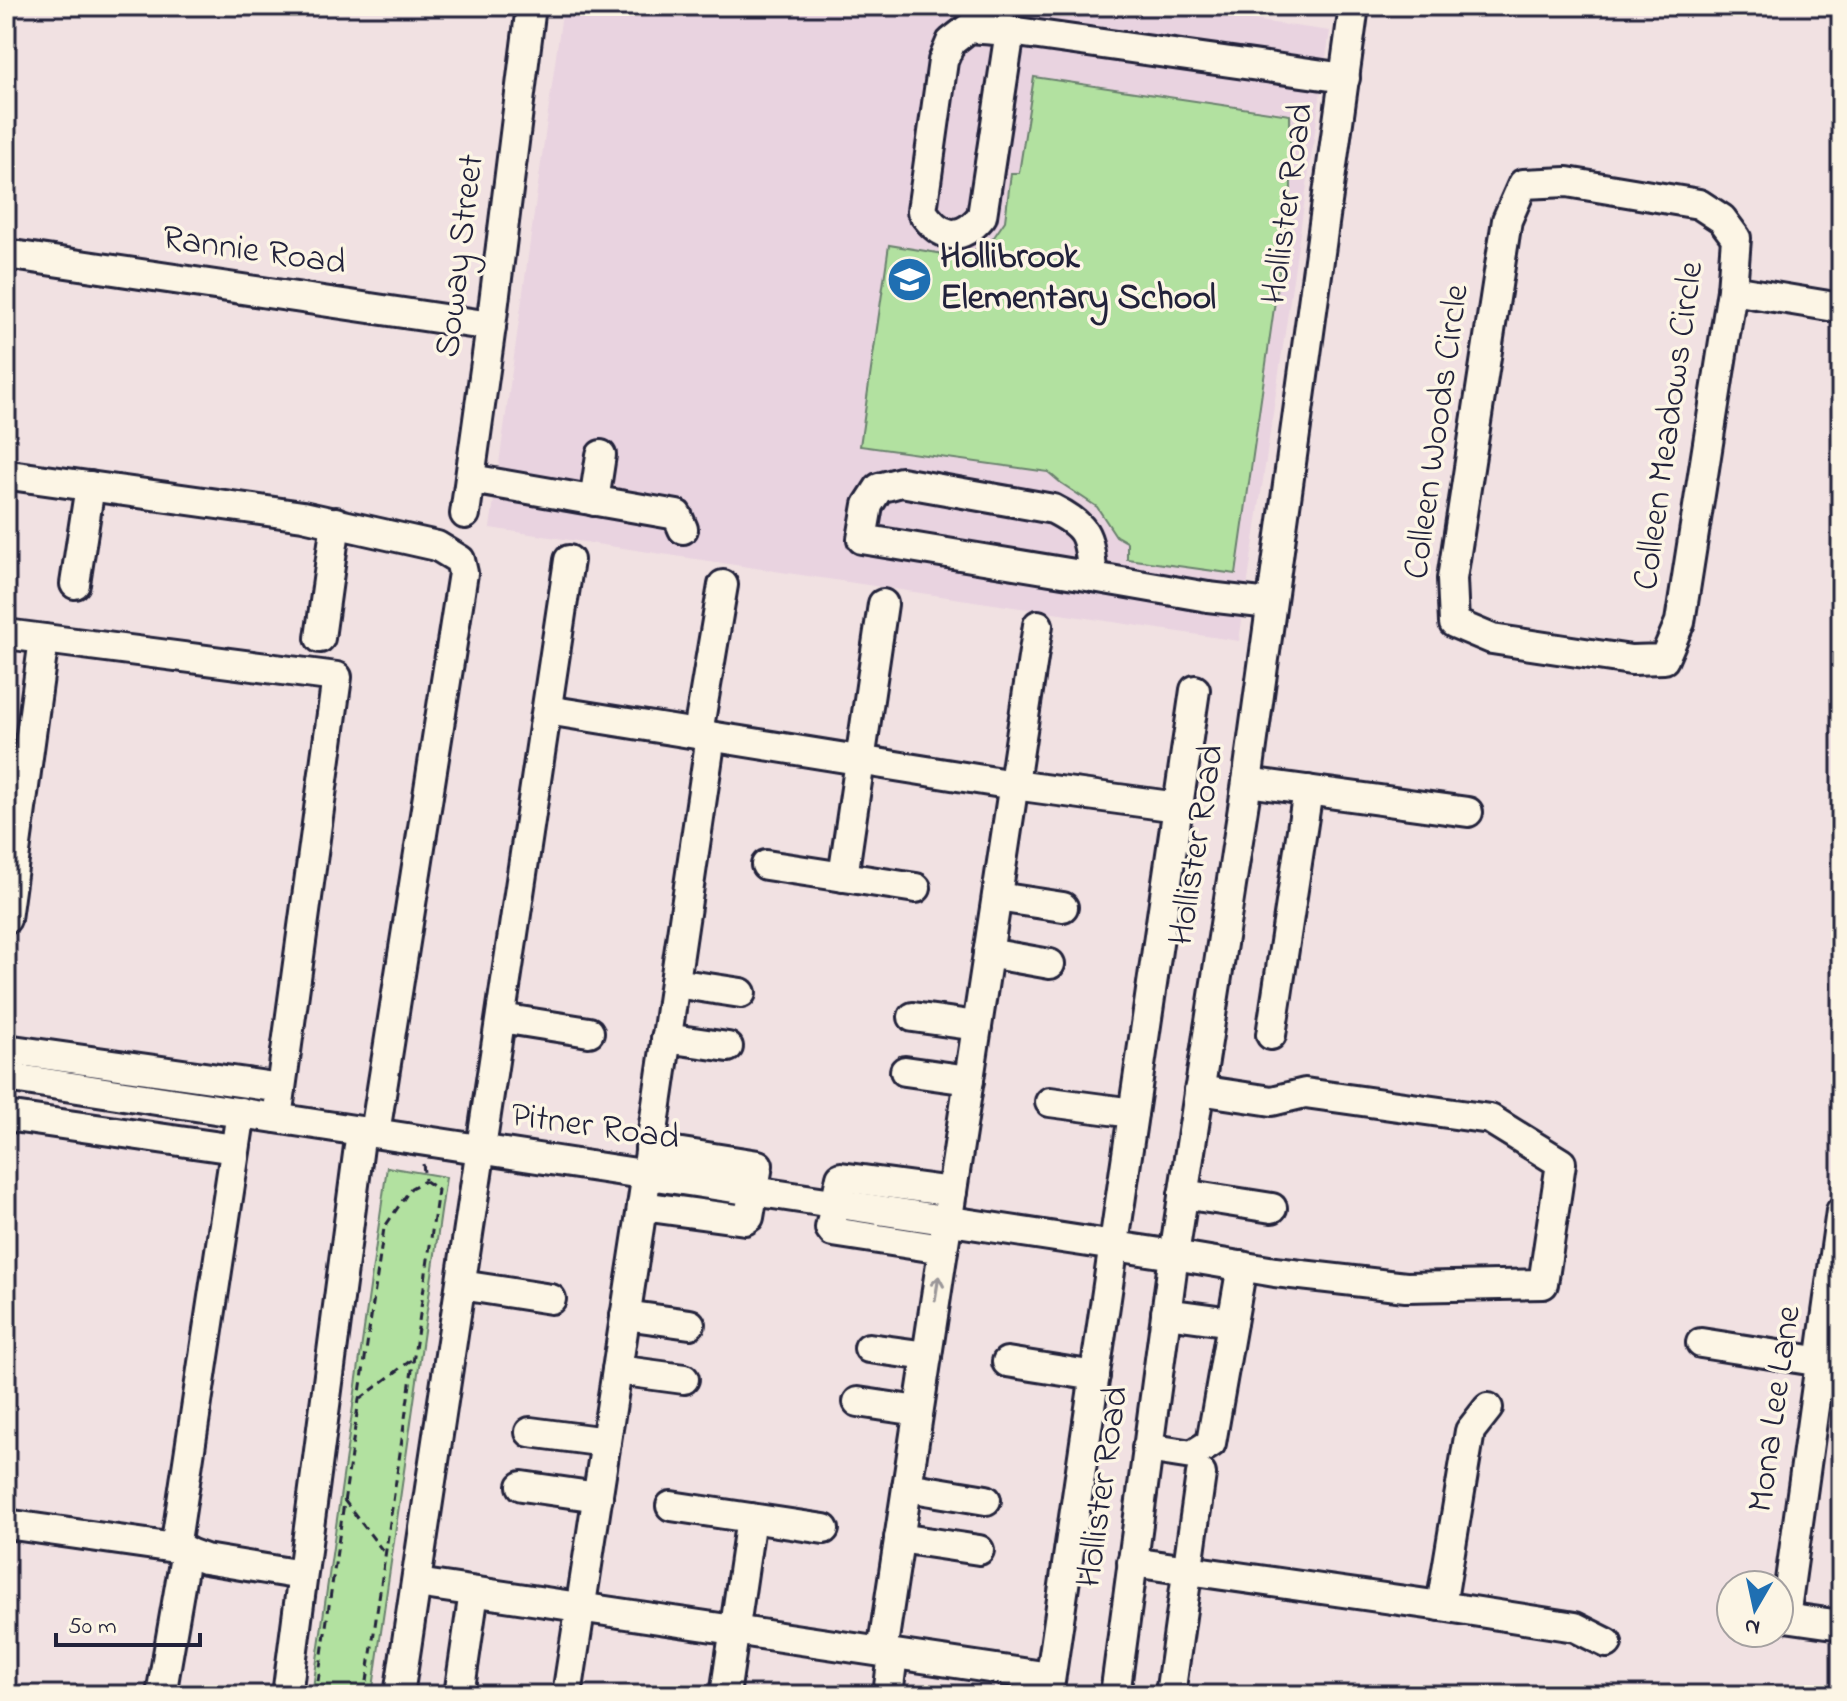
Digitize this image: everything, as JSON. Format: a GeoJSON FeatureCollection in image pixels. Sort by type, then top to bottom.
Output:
{"type":"FeatureCollection","features":[{"type":"Feature","properties":{"kind":"street","name":"Soway Street"},"geometry":{"type":"LineString","coordinates":[[465,514],[531,6]]}},
{"type":"Feature","properties":{"kind":"street","name":"Hollister Road"},"geometry":{"type":"LineString","coordinates":[[1115,1695],[1174,1255],[1247,782],[1354,6]]}},
{"type":"Feature","properties":{"kind":"street"},"geometry":{"type":"LineString","coordinates":[[1010,31],[982,216],[970,230],[949,234],[931,225],[922,211],[943,61],[951,42],[969,28],[1010,31],[1345,78]]}},
{"type":"Feature","properties":{"kind":"street","name":"Colleen Meadows Circle"},"geometry":{"type":"LineString","coordinates":[[1523,184],[1567,182],[1699,204],[1722,219],[1736,238],[1732,290],[1680,622],[1664,659]]}},
{"type":"Feature","properties":{"kind":"street","name":"Colleen Woods Circle"},"geometry":{"type":"LineString","coordinates":[[1523,184],[1507,220],[1452,579],[1454,623],[1492,639],[1631,660],[1664,659]]}},
{"type":"Feature","properties":{"kind":"street","name":"Rannie Road"},"geometry":{"type":"LineString","coordinates":[[6,254],[491,326]]}},
{"type":"Feature","properties":{"kind":"street"},"geometry":{"type":"LineString","coordinates":[[1732,290],[1841,308]]}},
{"type":"Feature","properties":{"kind":"street"},"geometry":{"type":"LineString","coordinates":[[594,501],[601,455]]}},
{"type":"Feature","properties":{"kind":"street"},"geometry":{"type":"LineString","coordinates":[[17,476],[336,522],[437,546],[460,560],[463,573],[368,1132],[287,1695]]}},
{"type":"Feature","properties":{"kind":"street"},"geometry":{"type":"LineString","coordinates":[[471,479],[677,515],[683,529]]}},
{"type":"Feature","properties":{"kind":"street"},"geometry":{"type":"LineString","coordinates":[[1093,577],[1088,539],[1075,520],[1053,509],[901,482],[879,488],[868,505],[862,539],[1208,597],[1270,604]]}},
{"type":"Feature","properties":{"kind":"street"},"geometry":{"type":"LineString","coordinates":[[75,584],[90,486]]}},
{"type":"Feature","properties":{"kind":"street"},"geometry":{"type":"LineString","coordinates":[[320,638],[336,522]]}},
{"type":"Feature","properties":{"kind":"street"},"geometry":{"type":"LineString","coordinates":[[399,1695],[569,560]]}},
{"type":"Feature","properties":{"kind":"street"},"geometry":{"type":"LineString","coordinates":[[567,1695],[675,983],[723,585]]}},
{"type":"Feature","properties":{"kind":"street"},"geometry":{"type":"LineString","coordinates":[[843,877],[883,604]]}},
{"type":"Feature","properties":{"kind":"street"},"geometry":{"type":"LineString","coordinates":[[888,1695],[888,1653],[899,1538],[1038,625]]}},
{"type":"Feature","properties":{"kind":"street"},"geometry":{"type":"LineString","coordinates":[[6,634],[337,677],[277,1118]]}},
{"type":"Feature","properties":{"kind":"street"},"geometry":{"type":"LineString","coordinates":[[6,919],[44,639]]}},
{"type":"Feature","properties":{"kind":"street"},"geometry":{"type":"LineString","coordinates":[[417,1583],[888,1653],[1049,1686],[1195,690]]}},
{"type":"Feature","properties":{"kind":"street"},"geometry":{"type":"LineString","coordinates":[[547,710],[1014,785],[1178,807]]}},
{"type":"Feature","properties":{"kind":"street"},"geometry":{"type":"LineString","coordinates":[[1247,782],[1468,812]]}},
{"type":"Feature","properties":{"kind":"street"},"geometry":{"type":"LineString","coordinates":[[1271,1035],[1308,790]]}},
{"type":"Feature","properties":{"kind":"street"},"geometry":{"type":"LineString","coordinates":[[766,865],[916,888]]}},
{"type":"Feature","properties":{"kind":"street"},"geometry":{"type":"LineString","coordinates":[[997,897],[1063,907]]}},
{"type":"Feature","properties":{"kind":"street"},"geometry":{"type":"LineString","coordinates":[[988,953],[1050,964]]}},
{"type":"Feature","properties":{"kind":"street"},"geometry":{"type":"LineString","coordinates":[[675,983],[741,993]]}},
{"type":"Feature","properties":{"kind":"street"},"geometry":{"type":"LineString","coordinates":[[913,1017],[977,1026]]}},
{"type":"Feature","properties":{"kind":"street"},"geometry":{"type":"LineString","coordinates":[[501,1018],[589,1032]]}},
{"type":"Feature","properties":{"kind":"street"},"geometry":{"type":"LineString","coordinates":[[666,1038],[728,1047]]}},
{"type":"Feature","properties":{"kind":"street"},"geometry":{"type":"LineString","coordinates":[[6,1049],[45,1073],[53,1122]]}},
{"type":"Feature","properties":{"kind":"street"},"geometry":{"type":"LineString","coordinates":[[905,1071],[969,1080]]}},
{"type":"Feature","properties":{"kind":"street","name":"Pitner Road"},"geometry":{"type":"LineString","coordinates":[[6,1077],[45,1073],[91,1075],[136,1096],[481,1150],[648,1161],[701,1170],[754,1191],[838,1190],[893,1198],[947,1220],[1275,1272],[1406,1287],[1543,1284],[1561,1163],[1490,1119],[1305,1093],[1272,1101],[1199,1090]]}},
{"type":"Feature","properties":{"kind":"street"},"geometry":{"type":"LineString","coordinates":[[91,1075],[171,1073],[281,1088]]}},
{"type":"Feature","properties":{"kind":"street"},"geometry":{"type":"LineString","coordinates":[[161,1695],[235,1149],[204,1107],[171,1073]]}},
{"type":"Feature","properties":{"kind":"street"},"geometry":{"type":"LineString","coordinates":[[187,1142],[219,1080]]}},
{"type":"Feature","properties":{"kind":"street"},"geometry":{"type":"LineString","coordinates":[[130,1134],[136,1096]]}},
{"type":"Feature","properties":{"kind":"street"},"geometry":{"type":"LineString","coordinates":[[1050,1102],[1133,1113]]}},
{"type":"Feature","properties":{"kind":"street"},"geometry":{"type":"LineString","coordinates":[[6,1116],[235,1149]]}},
{"type":"Feature","properties":{"kind":"street"},"geometry":{"type":"LineString","coordinates":[[693,1213],[701,1170]]}},
{"type":"Feature","properties":{"kind":"street"},"geometry":{"type":"LineString","coordinates":[[838,1190],[830,1228],[833,1232],[943,1249]]}},
{"type":"Feature","properties":{"kind":"street"},"geometry":{"type":"LineString","coordinates":[[642,1206],[745,1220],[749,1217],[754,1191]]}},
{"type":"Feature","properties":{"kind":"street"},"geometry":{"type":"LineString","coordinates":[[887,1240],[893,1198],[952,1192]]}},
{"type":"Feature","properties":{"kind":"street"},"geometry":{"type":"LineString","coordinates":[[1183,1194],[1272,1208]]}},
{"type":"Feature","properties":{"kind":"street","name":"Mona Lee Lane"},"geometry":{"type":"LineString","coordinates":[[1841,1211],[1831,1363],[1785,1617],[1841,1625]]}},
{"type":"Feature","properties":{"kind":"street"},"geometry":{"type":"LineString","coordinates":[[1147,1448],[1192,1455],[1211,1443],[1242,1266]]}},
{"type":"Feature","properties":{"kind":"street"},"geometry":{"type":"LineString","coordinates":[[461,1285],[551,1299]]}},
{"type":"Feature","properties":{"kind":"street"},"geometry":{"type":"LineString","coordinates":[[1166,1313],[1232,1322]]}},
{"type":"Feature","properties":{"kind":"street"},"geometry":{"type":"LineString","coordinates":[[625,1315],[690,1324]]}},
{"type":"Feature","properties":{"kind":"street"},"geometry":{"type":"LineString","coordinates":[[1701,1343],[1831,1363]]}},
{"type":"Feature","properties":{"kind":"street"},"geometry":{"type":"LineString","coordinates":[[869,1348],[927,1356]]}},
{"type":"Feature","properties":{"kind":"street"},"geometry":{"type":"LineString","coordinates":[[1007,1362],[1095,1376]]}},
{"type":"Feature","properties":{"kind":"street"},"geometry":{"type":"LineString","coordinates":[[617,1370],[684,1379]]}},
{"type":"Feature","properties":{"kind":"street"},"geometry":{"type":"LineString","coordinates":[[858,1402],[918,1411]]}},
{"type":"Feature","properties":{"kind":"street"},"geometry":{"type":"LineString","coordinates":[[1441,1606],[1470,1431],[1488,1408]]}},
{"type":"Feature","properties":{"kind":"street"},"geometry":{"type":"LineString","coordinates":[[530,1432],[606,1442]]}},
{"type":"Feature","properties":{"kind":"street"},"geometry":{"type":"LineString","coordinates":[[1170,1695],[1201,1474]]}},
{"type":"Feature","properties":{"kind":"street"},"geometry":{"type":"LineString","coordinates":[[522,1486],[598,1497]]}},
{"type":"Feature","properties":{"kind":"street"},"geometry":{"type":"LineString","coordinates":[[907,1487],[986,1500]]}},
{"type":"Feature","properties":{"kind":"street"},"geometry":{"type":"LineString","coordinates":[[671,1506],[824,1529]]}},
{"type":"Feature","properties":{"kind":"street"},"geometry":{"type":"LineString","coordinates":[[725,1695],[751,1518]]}},
{"type":"Feature","properties":{"kind":"street"},"geometry":{"type":"LineString","coordinates":[[6,1524],[180,1550],[205,1559],[302,1575]]}},
{"type":"Feature","properties":{"kind":"street"},"geometry":{"type":"LineString","coordinates":[[899,1538],[979,1550]]}},
{"type":"Feature","properties":{"kind":"street"},"geometry":{"type":"LineString","coordinates":[[1132,1562],[1575,1627],[1607,1643]]}},
{"type":"Feature","properties":{"kind":"street"},"geometry":{"type":"LineString","coordinates":[[459,1695],[474,1592]]}},
{"type":"Feature","properties":{"kind":"path"},"geometry":{"type":"LineString","coordinates":[[316,1695],[384,1228],[411,1188],[425,1181],[438,1190],[365,1695]]}},
{"type":"Feature","properties":{"kind":"path"},"geometry":{"type":"LineString","coordinates":[[359,1400],[414,1358]]}},
{"type":"Feature","properties":{"kind":"path"},"geometry":{"type":"LineString","coordinates":[[344,1500],[386,1555]]}},
{"type":"Feature","properties":{"kind":"shaded area","name":"Hollibrook Elementary School"},"geometry":{"type":"Polygon","coordinates":[[[563,6],[1155,6],[1330,31],[1239,641],[490,528],[563,6]]]}},
{"type":"Feature","properties":{"kind":"green space"},"geometry":{"type":"Polygon","coordinates":[[[1034,77],[1290,115],[1291,189],[1236,574],[1127,559],[1127,542],[1116,536],[1097,507],[1048,472],[860,446],[889,245],[962,257],[992,240],[1005,221],[1011,173],[1019,173],[1034,77]]]}},
{"type":"Feature","properties":{"kind":"green space"},"geometry":{"type":"Polygon","coordinates":[[[387,1167],[446,1177],[372,1695],[312,1695],[387,1167]]]}},
{"type":"Feature","properties":{"kind":"place","name":"Hollibrook Elementary School"},"geometry":{"type":"Point","coordinates":[909,279]}}]}
